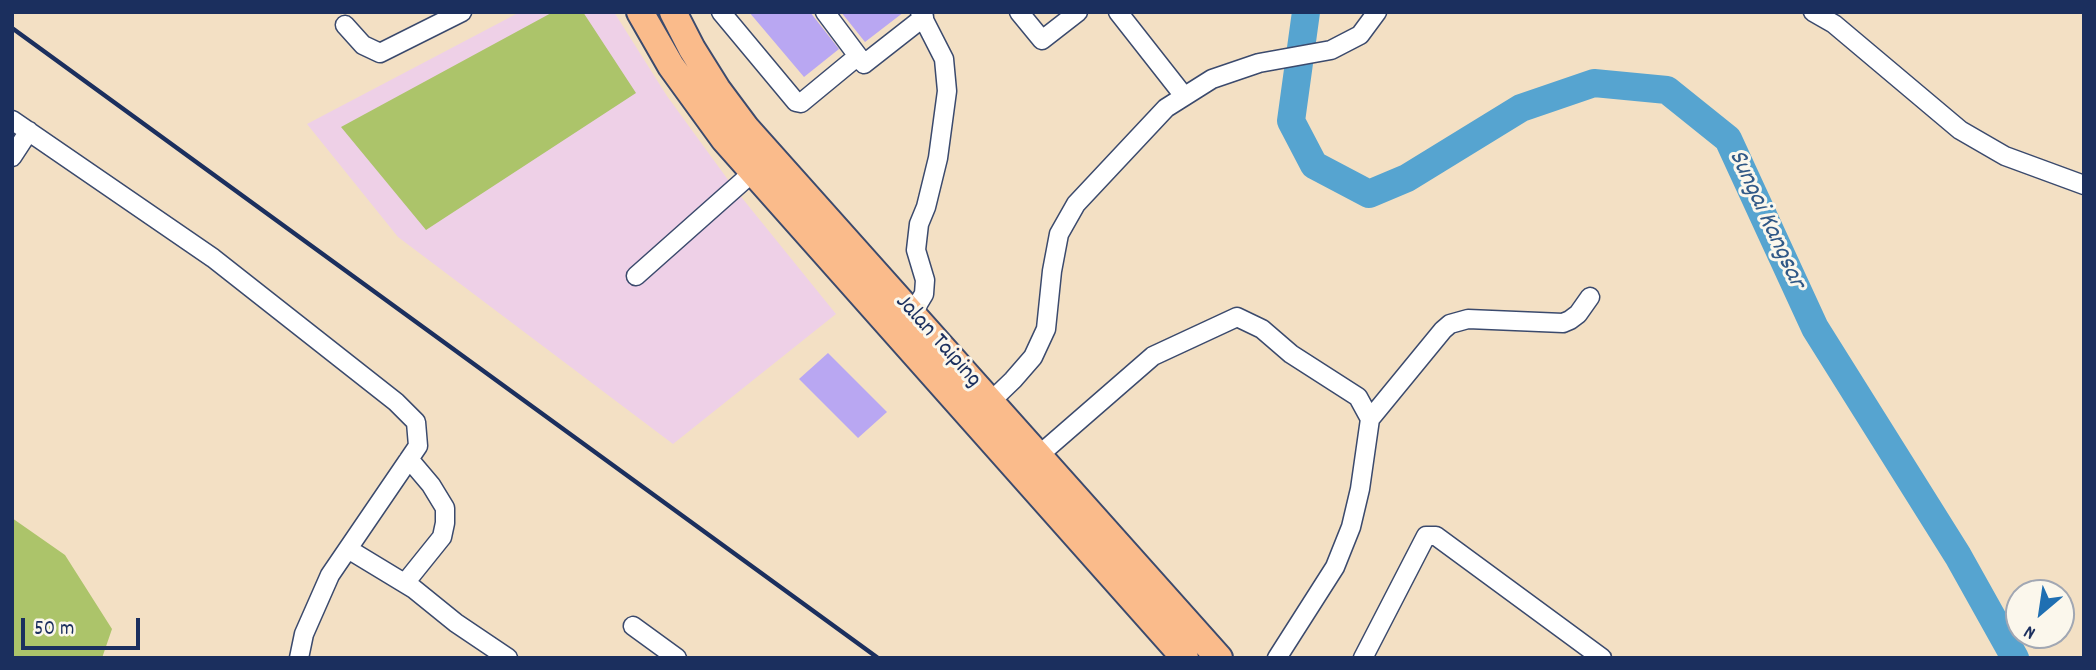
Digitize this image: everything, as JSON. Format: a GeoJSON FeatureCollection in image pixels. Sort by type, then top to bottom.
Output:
{"type":"FeatureCollection","features":[{"type":"Feature","properties":{"kind":"highway","name":"Jalan Taiping"},"geometry":{"type":"LineString","coordinates":[[640,12],[671,66],[724,139],[762,164],[912,314],[981,410],[1038,456],[1219,658]]}},
{"type":"Feature","properties":{"kind":"highway","name":"Jalan Taiping"},"geometry":{"type":"LineString","coordinates":[[673,12],[717,89],[746,128],[762,164],[981,410],[1185,658]]}},
{"type":"Feature","properties":{"kind":"street"},"geometry":{"type":"LineString","coordinates":[[345,25],[363,45],[380,53],[462,12]]}},
{"type":"Feature","properties":{"kind":"street"},"geometry":{"type":"LineString","coordinates":[[825,12],[864,64],[922,15],[944,59],[947,91],[938,158],[919,225],[916,250],[925,280],[924,294],[912,314]]}},
{"type":"Feature","properties":{"kind":"street"},"geometry":{"type":"LineString","coordinates":[[1020,12],[1042,40],[1077,12]]}},
{"type":"Feature","properties":{"kind":"street"},"geometry":{"type":"LineString","coordinates":[[1118,12],[1184,96]]}},
{"type":"Feature","properties":{"kind":"street"},"geometry":{"type":"LineString","coordinates":[[981,410],[1013,380],[1033,356],[1046,329],[1059,234],[1076,204],[1166,108],[1212,79],[1259,63],[1331,50],[1360,35],[1377,12]]}},
{"type":"Feature","properties":{"kind":"street"},"geometry":{"type":"LineString","coordinates":[[1813,12],[1834,24],[1960,130],[2005,156],[2084,185]]}},
{"type":"Feature","properties":{"kind":"street"},"geometry":{"type":"LineString","coordinates":[[728,15],[791,98],[801,103],[858,56]]}},
{"type":"Feature","properties":{"kind":"street"},"geometry":{"type":"LineString","coordinates":[[12,120],[213,258],[396,401],[416,422],[418,446],[330,575],[304,634],[299,658]]}},
{"type":"Feature","properties":{"kind":"street"},"geometry":{"type":"LineString","coordinates":[[12,157],[29,131]]}},
{"type":"Feature","properties":{"kind":"street"},"geometry":{"type":"LineString","coordinates":[[636,275],[762,164]]}},
{"type":"Feature","properties":{"kind":"street"},"geometry":{"type":"LineString","coordinates":[[1277,658],[1335,568],[1351,527],[1360,489],[1370,419],[1443,330],[1450,324],[1468,319],[1563,323],[1578,314],[1590,297]]}},
{"type":"Feature","properties":{"kind":"street"},"geometry":{"type":"LineString","coordinates":[[1038,456],[1153,356],[1237,317],[1262,329],[1290,354],[1359,397],[1370,419]]}},
{"type":"Feature","properties":{"kind":"street"},"geometry":{"type":"LineString","coordinates":[[405,583],[442,537],[445,523],[445,508],[431,485],[409,459]]}},
{"type":"Feature","properties":{"kind":"street"},"geometry":{"type":"LineString","coordinates":[[1363,658],[1426,536],[1436,536],[1602,658]]}},
{"type":"Feature","properties":{"kind":"street"},"geometry":{"type":"LineString","coordinates":[[348,549],[405,583],[456,623],[508,658]]}},
{"type":"Feature","properties":{"kind":"street"},"geometry":{"type":"LineString","coordinates":[[633,626],[677,658]]}},
{"type":"Feature","properties":{"kind":"shaded area"},"geometry":{"type":"Polygon","coordinates":[[[520,12],[614,12],[667,96],[734,188],[836,314],[673,444],[398,237],[307,124],[520,12]]]}},
{"type":"Feature","properties":{"kind":"green space"},"geometry":{"type":"Polygon","coordinates":[[[553,12],[583,12],[636,93],[426,230],[341,127],[553,12]]]}},
{"type":"Feature","properties":{"kind":"green space"},"geometry":{"type":"Polygon","coordinates":[[[12,518],[65,555],[112,629],[102,658],[12,658],[12,518]]]}},
{"type":"Feature","properties":{"kind":"building"},"geometry":{"type":"Polygon","coordinates":[[[749,12],[810,12],[839,49],[804,77],[749,12]]]}},
{"type":"Feature","properties":{"kind":"building"},"geometry":{"type":"Polygon","coordinates":[[[841,12],[904,12],[865,42],[841,12]]]}},
{"type":"Feature","properties":{"kind":"building"},"geometry":{"type":"Polygon","coordinates":[[[828,353],[887,412],[858,438],[799,379],[828,353]]]}},
{"type":"Feature","properties":{"kind":"waterway","name":"Sungai Kangsar"},"geometry":{"type":"LineString","coordinates":[[1306,12],[1291,121],[1314,165],[1369,194],[1407,178],[1521,108],[1594,83],[1667,90],[1728,139],[1815,328],[1958,556],[2015,658]]}},
{"type":"Feature","properties":{"kind":"railway"},"geometry":{"type":"LineString","coordinates":[[12,28],[878,658]]}}]}
